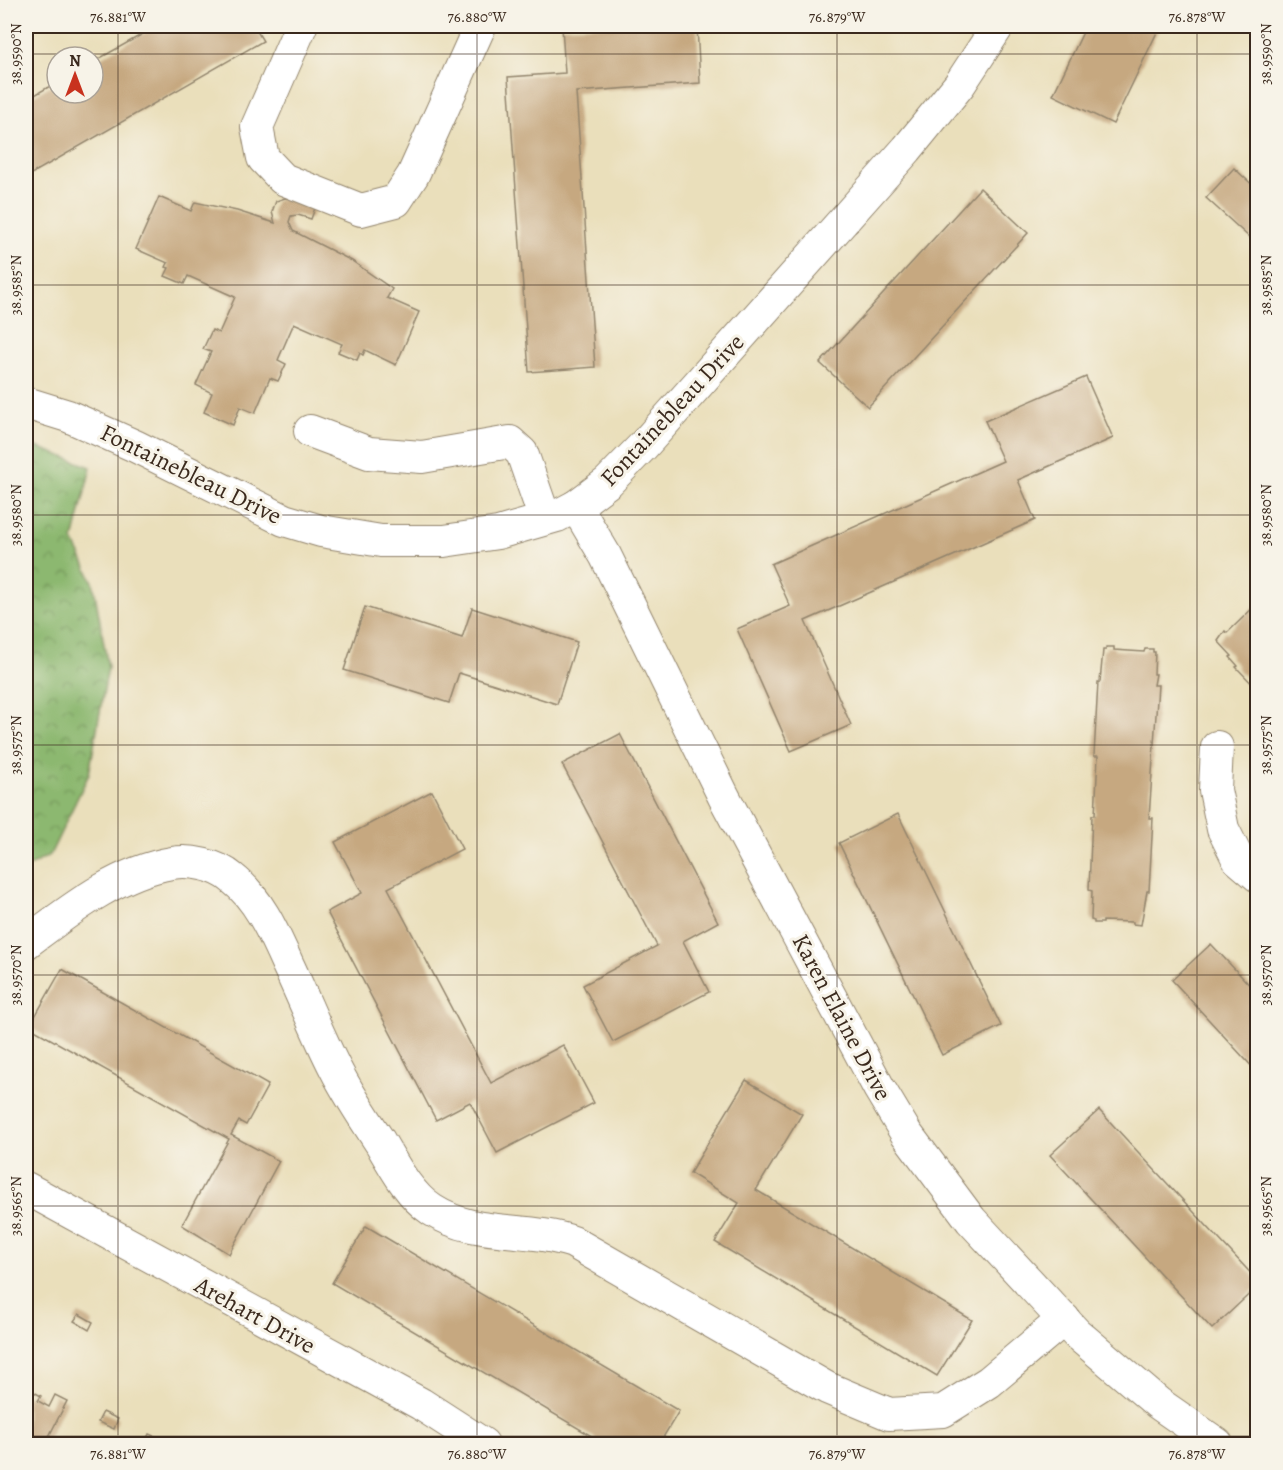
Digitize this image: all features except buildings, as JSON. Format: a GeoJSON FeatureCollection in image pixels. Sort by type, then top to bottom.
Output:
{"type":"FeatureCollection","features":[{"type":"Feature","properties":{"kind":"street"},"geometry":{"type":"LineString","coordinates":[[301,26],[257,128],[263,158],[283,178],[361,210],[396,201],[413,175],[480,26]]}},
{"type":"Feature","properties":{"kind":"street","name":"Fontainebleau Drive"},"geometry":{"type":"LineString","coordinates":[[26,403],[68,416],[146,451],[284,520],[321,531],[381,541],[444,541],[498,533],[557,516],[576,506],[608,482],[629,460],[852,211],[960,84],[998,26]]}},
{"type":"Feature","properties":{"kind":"street"},"geometry":{"type":"LineString","coordinates":[[310,431],[369,453],[422,457],[510,442],[522,453],[545,519]]}},
{"type":"Feature","properties":{"kind":"street","name":"Karen Elaine Drive"},"geometry":{"type":"LineString","coordinates":[[576,506],[605,555],[730,807],[879,1088],[906,1133],[971,1221],[1064,1319],[1094,1349],[1150,1397],[1216,1444]]}},
{"type":"Feature","properties":{"kind":"street"},"geometry":{"type":"LineString","coordinates":[[1217,747],[1215,790],[1223,829],[1238,859],[1257,876]]}},
{"type":"Feature","properties":{"kind":"street"},"geometry":{"type":"LineString","coordinates":[[26,943],[70,910],[125,877],[174,863],[200,864],[216,868],[232,877],[266,916],[335,1069],[362,1117],[402,1177],[431,1209],[455,1223],[488,1230],[557,1236],[573,1242],[827,1388],[889,1414],[942,1411],[989,1382],[1064,1319]]}},
{"type":"Feature","properties":{"kind":"street","name":"Arehart Drive"},"geometry":{"type":"LineString","coordinates":[[26,1188],[421,1404],[483,1444]]}},
{"type":"Feature","properties":{"kind":"green space"},"geometry":{"type":"Polygon","coordinates":[[[26,443],[91,467],[73,540],[93,582],[108,667],[89,774],[50,855],[26,868],[26,443]]]}}]}
